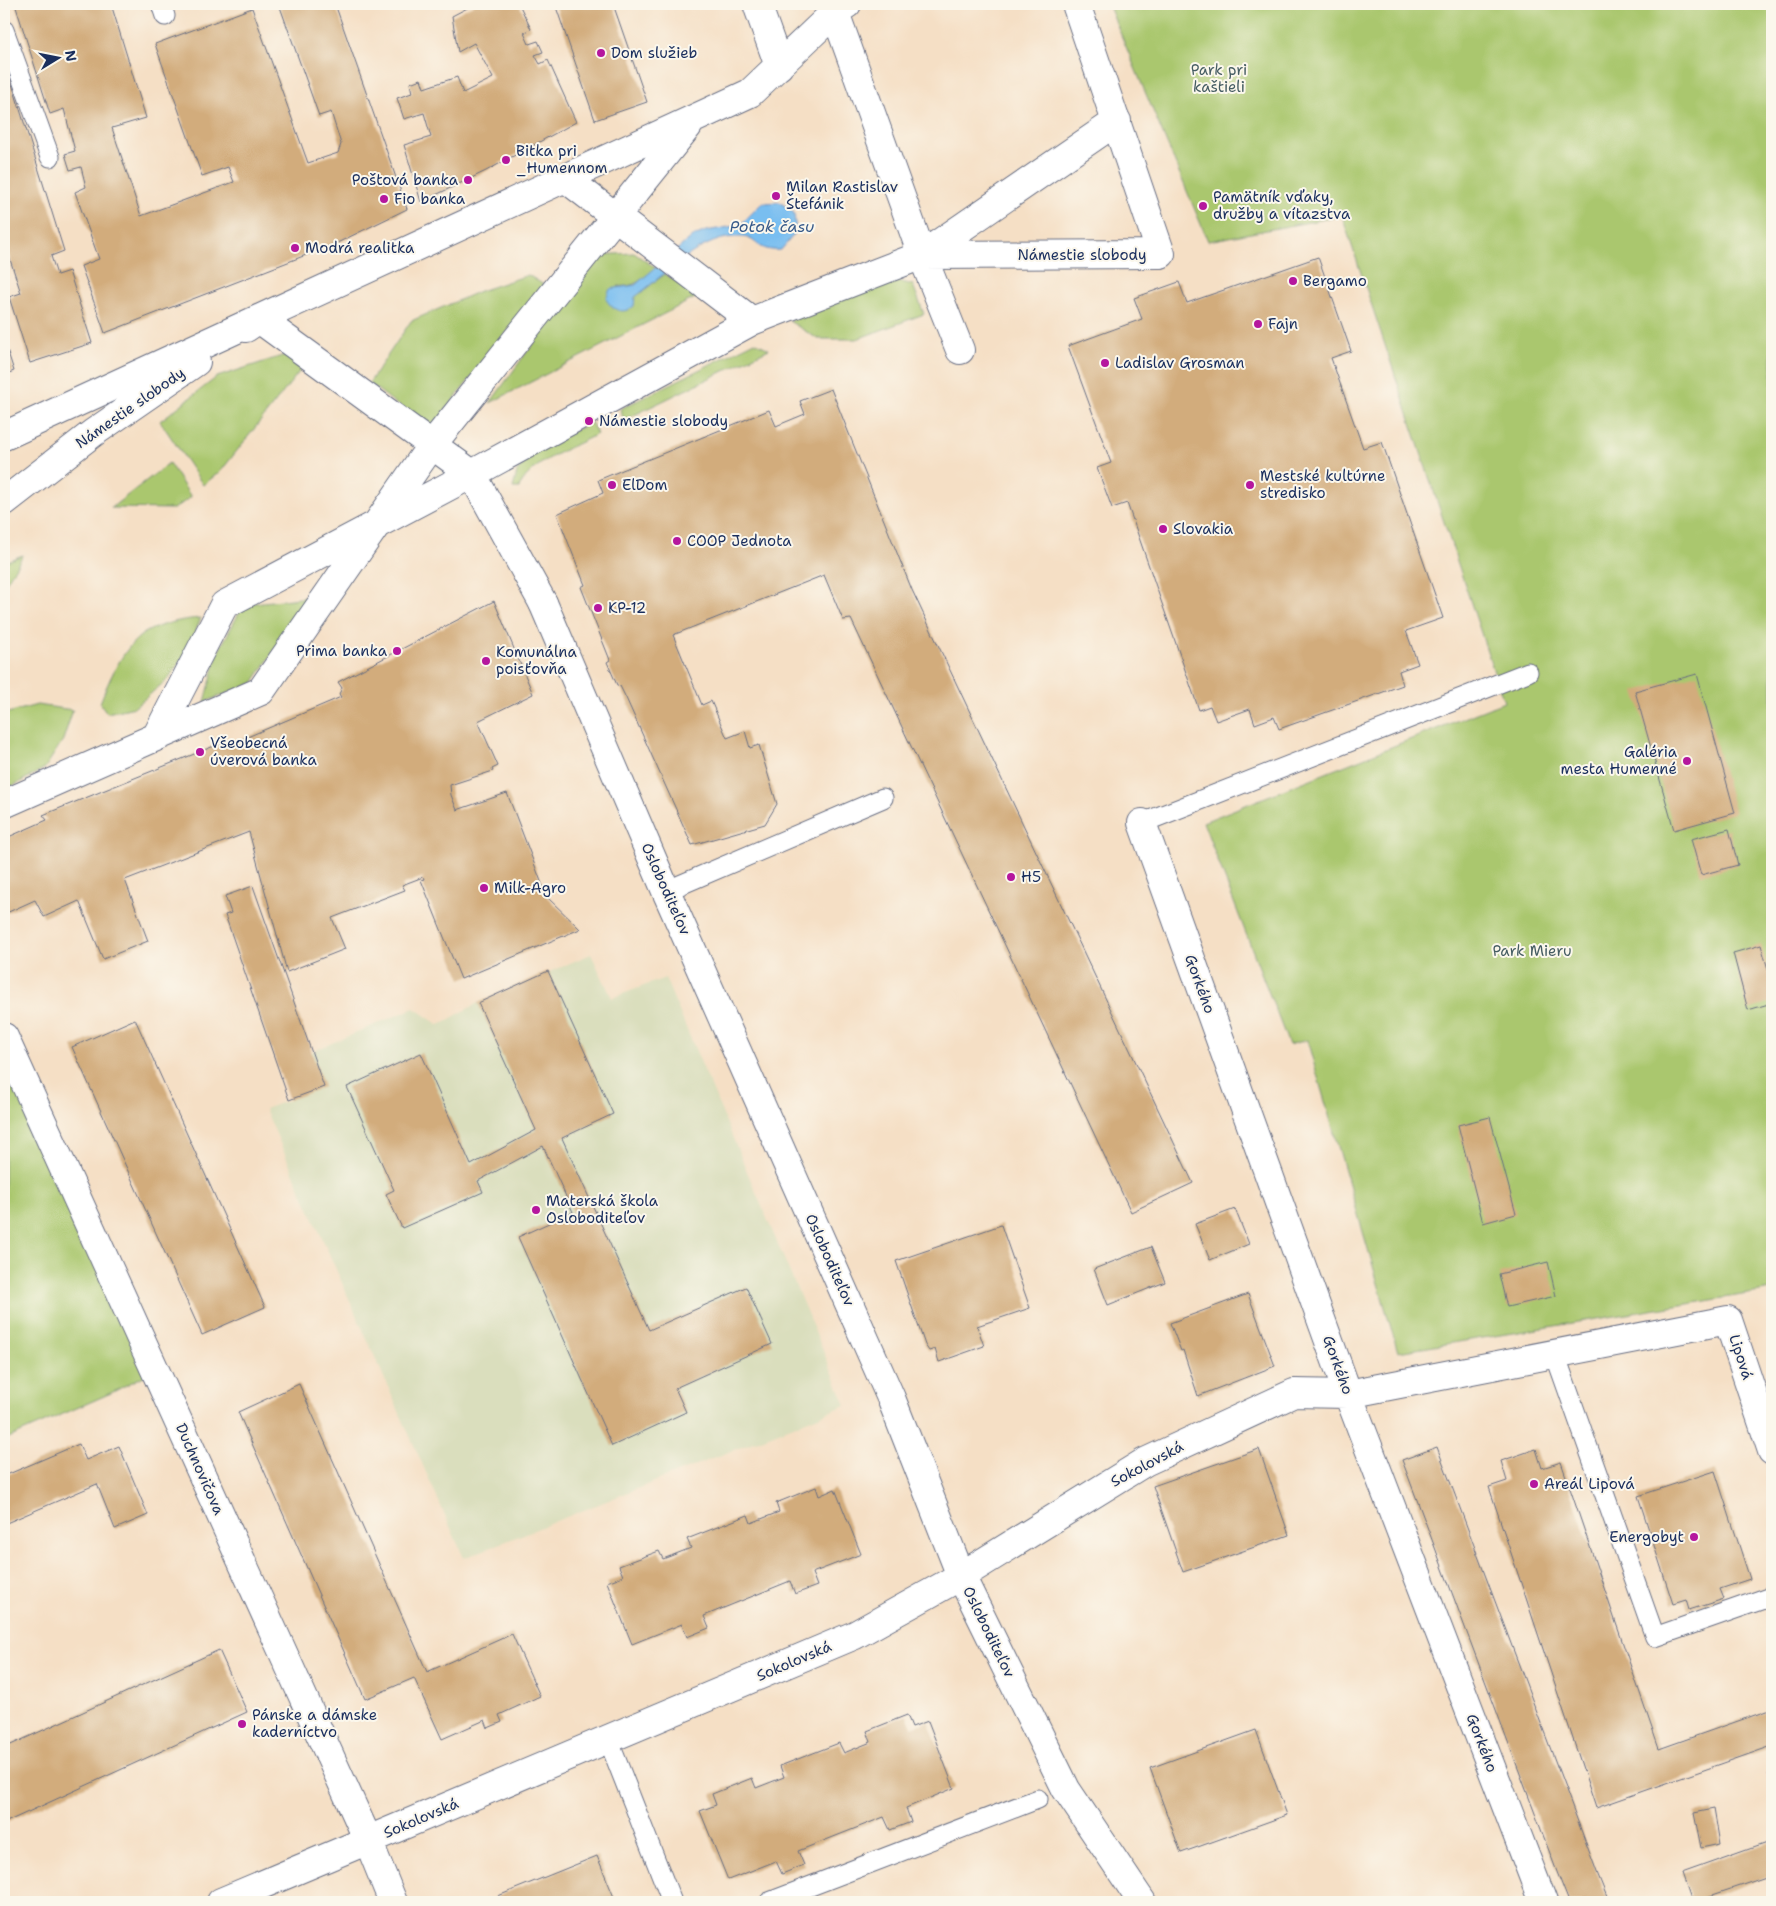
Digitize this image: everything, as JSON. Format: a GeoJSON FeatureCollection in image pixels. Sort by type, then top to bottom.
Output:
{"type":"FeatureCollection","features":[{"type":"Feature","properties":{"kind":"street","name":"Námestie slobody"},"geometry":{"type":"LineString","coordinates":[[922,256],[1161,254],[1076,4]]}},
{"type":"Feature","properties":{"kind":"street"},"geometry":{"type":"LineString","coordinates":[[758,7],[779,66]]}},
{"type":"Feature","properties":{"kind":"street","name":"Námestie slobody"},"geometry":{"type":"LineString","coordinates":[[4,436],[750,93],[838,7],[922,256],[960,350]]}},
{"type":"Feature","properties":{"kind":"street","name":"Námestie slobody"},"geometry":{"type":"LineString","coordinates":[[4,804],[261,691],[432,446],[692,121]]}},
{"type":"Feature","properties":{"kind":"street","name":"Námestie slobody"},"geometry":{"type":"LineString","coordinates":[[156,737],[224,605],[472,474],[752,321],[922,256],[1117,121]]}},
{"type":"Feature","properties":{"kind":"street"},"geometry":{"type":"LineString","coordinates":[[565,178],[752,321]]}},
{"type":"Feature","properties":{"kind":"street","name":"Námestie slobody"},"geometry":{"type":"LineString","coordinates":[[4,502],[93,433],[259,319]]}},
{"type":"Feature","properties":{"kind":"street"},"geometry":{"type":"LineString","coordinates":[[259,319],[472,474]]}},
{"type":"Feature","properties":{"kind":"street","name":"Osloboditeľov"},"geometry":{"type":"LineString","coordinates":[[472,474],[543,603],[666,891],[887,1389],[961,1576],[1066,1789],[1142,1902]]}},
{"type":"Feature","properties":{"kind":"street","name":"Gorkého"},"geometry":{"type":"LineString","coordinates":[[1142,823],[1348,1394],[1543,1902]]}},
{"type":"Feature","properties":{"kind":"street","name":"Duchnovičova"},"geometry":{"type":"LineString","coordinates":[[4,1036],[368,1840],[393,1902]]}},
{"type":"Feature","properties":{"kind":"street","name":"Sokolovská"},"geometry":{"type":"LineString","coordinates":[[221,1902],[855,1635],[961,1576],[1145,1462],[1294,1394],[1348,1394],[1728,1320]]}},
{"type":"Feature","properties":{"kind":"street","name":"Lipová"},"geometry":{"type":"LineString","coordinates":[[1728,1320],[1772,1451]]}},
{"type":"Feature","properties":{"kind":"lane"},"geometry":{"type":"LineString","coordinates":[[4,30],[50,157]]}},
{"type":"Feature","properties":{"kind":"lane"},"geometry":{"type":"LineString","coordinates":[[1142,823],[1528,672]]}},
{"type":"Feature","properties":{"kind":"lane"},"geometry":{"type":"LineString","coordinates":[[666,891],[883,798]]}},
{"type":"Feature","properties":{"kind":"lane"},"geometry":{"type":"LineString","coordinates":[[1555,1354],[1655,1637],[1772,1596]]}},
{"type":"Feature","properties":{"kind":"lane"},"geometry":{"type":"LineString","coordinates":[[608,1739],[672,1902]]}},
{"type":"Feature","properties":{"kind":"lane"},"geometry":{"type":"LineString","coordinates":[[769,1902],[1038,1799]]}},
{"type":"Feature","properties":{"kind":"shaded area","name":"Materská škola Osloboditeľov"},"geometry":{"type":"Polygon","coordinates":[[[591,954],[612,998],[665,978],[846,1405],[464,1558],[265,1109],[324,1087],[311,1052],[414,1008],[439,1025],[478,1003],[591,954]]]}},
{"type":"Feature","properties":{"kind":"green space","name":"Park Mieru"},"geometry":{"type":"Polygon","coordinates":[[[1108,4],[1772,4],[1772,1290],[1398,1352],[1307,1040],[1289,1045],[1203,822],[1504,702],[1342,216],[1208,241],[1108,4]]]}},
{"type":"Feature","properties":{"kind":"green space"},"geometry":{"type":"Polygon","coordinates":[[[634,253],[656,268],[634,284],[618,286],[635,297],[665,274],[699,296],[490,403],[597,255],[634,253]]]}},
{"type":"Feature","properties":{"kind":"green space"},"geometry":{"type":"Polygon","coordinates":[[[528,275],[544,285],[430,430],[369,383],[411,321],[480,291],[528,275]]]}},
{"type":"Feature","properties":{"kind":"green space"},"geometry":{"type":"Polygon","coordinates":[[[887,278],[913,285],[924,314],[857,339],[818,339],[789,321],[887,278]]]}},
{"type":"Feature","properties":{"kind":"green space"},"geometry":{"type":"Polygon","coordinates":[[[755,342],[769,349],[624,420],[620,409],[755,342]]]}},
{"type":"Feature","properties":{"kind":"green space"},"geometry":{"type":"Polygon","coordinates":[[[285,355],[303,367],[221,471],[203,485],[160,421],[217,377],[285,355]]]}},
{"type":"Feature","properties":{"kind":"green space"},"geometry":{"type":"Polygon","coordinates":[[[591,422],[597,434],[542,463],[532,470],[519,488],[513,488],[517,472],[533,452],[591,422]]]}},
{"type":"Feature","properties":{"kind":"green space"},"geometry":{"type":"Polygon","coordinates":[[[169,463],[191,497],[174,509],[111,508],[169,463]]]}},
{"type":"Feature","properties":{"kind":"green space"},"geometry":{"type":"Polygon","coordinates":[[[23,555],[4,586],[4,562],[23,555]]]}},
{"type":"Feature","properties":{"kind":"green space"},"geometry":{"type":"Polygon","coordinates":[[[310,597],[253,683],[205,702],[218,652],[244,604],[310,597]]]}},
{"type":"Feature","properties":{"kind":"green space"},"geometry":{"type":"Polygon","coordinates":[[[201,618],[187,652],[168,679],[135,707],[107,713],[100,703],[116,668],[132,643],[145,633],[160,626],[177,621],[201,618]]]}},
{"type":"Feature","properties":{"kind":"green space"},"geometry":{"type":"Polygon","coordinates":[[[37,705],[73,710],[63,740],[45,768],[4,791],[4,714],[37,705]]]}},
{"type":"Feature","properties":{"kind":"green space"},"geometry":{"type":"Polygon","coordinates":[[[4,1036],[155,1370],[111,1393],[4,1440],[4,1036]]]}},
{"type":"Feature","properties":{"kind":"water","name":"Potok času"},"geometry":{"type":"Polygon","coordinates":[[[780,202],[794,213],[796,232],[781,250],[767,249],[747,238],[727,238],[713,242],[685,258],[635,297],[634,306],[630,309],[622,311],[615,309],[606,299],[610,289],[635,285],[692,237],[706,231],[740,225],[762,203],[780,202]]]}},
{"type":"Feature","properties":{"kind":"building"},"geometry":{"type":"Polygon","coordinates":[[[15,4],[111,4],[146,118],[112,128],[141,216],[234,182],[228,167],[202,176],[155,44],[252,8],[308,163],[338,153],[341,144],[331,112],[319,116],[279,4],[335,4],[407,209],[337,243],[105,333],[81,266],[99,259],[75,192],[86,187],[81,167],[70,170],[65,154],[75,151],[64,109],[50,114],[15,4]]]}},
{"type":"Feature","properties":{"kind":"building"},"geometry":{"type":"Polygon","coordinates":[[[475,4],[519,4],[531,29],[524,33],[529,44],[538,41],[543,52],[535,55],[540,64],[548,60],[576,122],[486,171],[421,202],[404,145],[431,137],[424,113],[404,119],[397,98],[412,93],[410,83],[421,79],[424,88],[457,77],[463,93],[493,78],[474,43],[458,52],[452,16],[475,4]]]}},
{"type":"Feature","properties":{"kind":"building","name":"Dom služieb"},"geometry":{"type":"Polygon","coordinates":[[[555,4],[613,4],[647,102],[595,120],[555,4]]]}},
{"type":"Feature","properties":{"kind":"building"},"geometry":{"type":"Polygon","coordinates":[[[9,74],[64,251],[51,256],[57,275],[69,271],[92,343],[30,363],[9,297],[21,293],[4,241],[4,76],[9,74]]]}},
{"type":"Feature","properties":{"kind":"building","name":"Mestské kultúrne stredisko"},"geometry":{"type":"Polygon","coordinates":[[[1318,257],[1351,351],[1331,358],[1363,448],[1382,442],[1443,618],[1406,631],[1418,664],[1399,671],[1403,685],[1279,729],[1274,717],[1255,724],[1250,709],[1216,721],[1210,706],[1199,710],[1127,503],[1112,508],[1097,468],[1111,463],[1068,346],[1142,319],[1134,298],[1179,282],[1187,303],[1318,257]]]}},
{"type":"Feature","properties":{"kind":"building"},"geometry":{"type":"Polygon","coordinates":[[[4,340],[14,371],[4,375],[4,340]]]}},
{"type":"Feature","properties":{"kind":"building"},"geometry":{"type":"Polygon","coordinates":[[[831,389],[912,590],[1193,1183],[1131,1212],[851,619],[843,620],[824,575],[673,635],[702,705],[711,701],[727,738],[745,731],[750,748],[759,745],[777,804],[765,824],[692,845],[626,698],[620,686],[617,685],[607,662],[610,660],[581,587],[585,585],[557,514],[603,493],[598,480],[769,410],[776,426],[805,414],[800,401],[831,389]]]}},
{"type":"Feature","properties":{"kind":"building"},"geometry":{"type":"Polygon","coordinates":[[[494,601],[533,694],[478,721],[498,766],[492,769],[493,771],[450,785],[451,795],[457,810],[507,793],[547,897],[580,929],[461,979],[421,880],[424,879],[423,877],[402,885],[405,890],[332,918],[345,949],[287,972],[249,832],[125,880],[148,941],[103,959],[79,901],[44,917],[35,900],[4,914],[4,839],[47,820],[43,815],[229,740],[231,744],[341,697],[339,694],[342,688],[338,682],[494,601]]]}},
{"type":"Feature","properties":{"kind":"building","name":"Galéria mesta Humenné"},"geometry":{"type":"Polygon","coordinates":[[[1697,674],[1735,813],[1674,830],[1635,691],[1697,674]]]}},
{"type":"Feature","properties":{"kind":"building"},"geometry":{"type":"Polygon","coordinates":[[[1729,829],[1738,865],[1701,875],[1691,839],[1729,829]]]}},
{"type":"Feature","properties":{"kind":"building"},"geometry":{"type":"Polygon","coordinates":[[[253,886],[324,1087],[289,1100],[225,915],[231,913],[225,896],[253,886]]]}},
{"type":"Feature","properties":{"kind":"building"},"geometry":{"type":"Polygon","coordinates":[[[1761,945],[1772,983],[1772,1003],[1748,1010],[1733,953],[1761,945]]]}},
{"type":"Feature","properties":{"kind":"building"},"geometry":{"type":"Polygon","coordinates":[[[548,971],[613,1114],[562,1138],[649,1330],[746,1287],[772,1344],[675,1388],[686,1412],[612,1446],[518,1237],[573,1212],[543,1146],[478,1181],[483,1192],[402,1228],[386,1194],[394,1190],[347,1087],[421,1053],[471,1165],[536,1130],[478,1003],[548,971]]]}},
{"type":"Feature","properties":{"kind":"building"},"geometry":{"type":"Polygon","coordinates":[[[135,1019],[265,1307],[202,1335],[72,1047],[135,1019]]]}},
{"type":"Feature","properties":{"kind":"building"},"geometry":{"type":"Polygon","coordinates":[[[1490,1117],[1516,1214],[1483,1223],[1458,1125],[1490,1117]]]}},
{"type":"Feature","properties":{"kind":"building"},"geometry":{"type":"Polygon","coordinates":[[[1235,1209],[1249,1244],[1210,1260],[1195,1224],[1235,1209]]]}},
{"type":"Feature","properties":{"kind":"building"},"geometry":{"type":"Polygon","coordinates":[[[1001,1225],[1030,1308],[977,1326],[984,1346],[939,1362],[935,1349],[929,1351],[925,1345],[896,1261],[1001,1225]]]}},
{"type":"Feature","properties":{"kind":"building"},"geometry":{"type":"Polygon","coordinates":[[[1151,1247],[1165,1282],[1108,1305],[1094,1269],[1151,1247]]]}},
{"type":"Feature","properties":{"kind":"building"},"geometry":{"type":"Polygon","coordinates":[[[1548,1262],[1556,1296],[1507,1307],[1499,1274],[1548,1262]]]}},
{"type":"Feature","properties":{"kind":"building"},"geometry":{"type":"Polygon","coordinates":[[[1248,1294],[1275,1366],[1198,1396],[1183,1350],[1181,1351],[1170,1323],[1248,1294]]]}},
{"type":"Feature","properties":{"kind":"building"},"geometry":{"type":"Polygon","coordinates":[[[299,1384],[427,1672],[512,1634],[540,1696],[499,1715],[502,1722],[488,1728],[485,1720],[442,1739],[414,1678],[365,1699],[238,1412],[299,1384]]]}},
{"type":"Feature","properties":{"kind":"building"},"geometry":{"type":"Polygon","coordinates":[[[79,1444],[86,1460],[119,1446],[148,1515],[115,1529],[97,1484],[4,1524],[4,1476],[79,1444]]]}},
{"type":"Feature","properties":{"kind":"building"},"geometry":{"type":"Polygon","coordinates":[[[1437,1447],[1609,1902],[1569,1902],[1557,1872],[1402,1460],[1437,1447]]]}},
{"type":"Feature","properties":{"kind":"building"},"geometry":{"type":"Polygon","coordinates":[[[1259,1449],[1289,1535],[1183,1572],[1153,1486],[1259,1449]]]}},
{"type":"Feature","properties":{"kind":"building"},"geometry":{"type":"Polygon","coordinates":[[[1536,1449],[1542,1468],[1561,1462],[1659,1749],[1772,1709],[1772,1746],[1596,1808],[1489,1487],[1507,1481],[1501,1461],[1536,1449]]]}},
{"type":"Feature","properties":{"kind":"building","name":"Energobyt"},"geometry":{"type":"Polygon","coordinates":[[[1715,1471],[1750,1579],[1720,1589],[1724,1599],[1689,1610],[1686,1600],[1673,1604],[1638,1496],[1715,1471]]]}},
{"type":"Feature","properties":{"kind":"building"},"geometry":{"type":"Polygon","coordinates":[[[816,1487],[819,1496],[835,1489],[861,1554],[812,1573],[817,1586],[795,1594],[790,1581],[704,1616],[709,1628],[687,1637],[682,1624],[632,1644],[607,1582],[623,1576],[619,1566],[659,1551],[663,1559],[691,1548],[687,1539],[748,1515],[751,1523],[779,1512],[776,1503],[816,1487]]]}},
{"type":"Feature","properties":{"kind":"building"},"geometry":{"type":"Polygon","coordinates":[[[219,1650],[247,1712],[4,1823],[4,1748],[219,1650]]]}},
{"type":"Feature","properties":{"kind":"building"},"geometry":{"type":"Polygon","coordinates":[[[907,1715],[912,1727],[928,1721],[954,1788],[906,1808],[911,1822],[890,1830],[884,1817],[798,1851],[804,1865],[782,1874],[776,1861],[728,1880],[700,1811],[716,1805],[712,1794],[752,1778],[756,1788],[784,1777],[780,1766],[839,1743],[844,1753],[871,1742],[867,1731],[907,1715]]]}},
{"type":"Feature","properties":{"kind":"building"},"geometry":{"type":"Polygon","coordinates":[[[1256,1730],[1287,1815],[1181,1853],[1150,1768],[1256,1730]]]}},
{"type":"Feature","properties":{"kind":"building"},"geometry":{"type":"Polygon","coordinates":[[[1772,1773],[1772,1787],[1768,1774],[1772,1773]]]}},
{"type":"Feature","properties":{"kind":"building"},"geometry":{"type":"Polygon","coordinates":[[[1714,1809],[1720,1844],[1701,1848],[1694,1813],[1714,1809]]]}},
{"type":"Feature","properties":{"kind":"building"},"geometry":{"type":"Polygon","coordinates":[[[1772,1841],[1772,1875],[1692,1902],[1682,1873],[1772,1841]]]}},
{"type":"Feature","properties":{"kind":"building"},"geometry":{"type":"Polygon","coordinates":[[[597,1856],[616,1902],[501,1902],[498,1896],[597,1856]]]}},
{"type":"Feature","properties":{"kind":"place","name":"Dom služieb"},"geometry":{"type":"Point","coordinates":[601,53]}},
{"type":"Feature","properties":{"kind":"place","name":"Bitka pri _Humennom"},"geometry":{"type":"Point","coordinates":[506,160]}},
{"type":"Feature","properties":{"kind":"place","name":"Poštová banka"},"geometry":{"type":"Point","coordinates":[468,180]}},
{"type":"Feature","properties":{"kind":"place","name":"Milan Rastislav Štefánik"},"geometry":{"type":"Point","coordinates":[776,196]}},
{"type":"Feature","properties":{"kind":"place","name":"Fio banka"},"geometry":{"type":"Point","coordinates":[384,199]}},
{"type":"Feature","properties":{"kind":"place","name":"Pamätník vďaky, družby a vítazstva"},"geometry":{"type":"Point","coordinates":[1203,206]}},
{"type":"Feature","properties":{"kind":"place","name":"Modrá realitka"},"geometry":{"type":"Point","coordinates":[295,248]}},
{"type":"Feature","properties":{"kind":"place","name":"Bergamo"},"geometry":{"type":"Point","coordinates":[1293,281]}},
{"type":"Feature","properties":{"kind":"place","name":"Fajn"},"geometry":{"type":"Point","coordinates":[1258,324]}},
{"type":"Feature","properties":{"kind":"place","name":"Ladislav Grosman"},"geometry":{"type":"Point","coordinates":[1105,363]}},
{"type":"Feature","properties":{"kind":"place","name":"Námestie slobody"},"geometry":{"type":"Point","coordinates":[589,421]}},
{"type":"Feature","properties":{"kind":"place","name":"ElDom"},"geometry":{"type":"Point","coordinates":[612,485]}},
{"type":"Feature","properties":{"kind":"place","name":"Mestské kultúrne stredisko"},"geometry":{"type":"Point","coordinates":[1250,485]}},
{"type":"Feature","properties":{"kind":"place","name":"Slovakia"},"geometry":{"type":"Point","coordinates":[1163,529]}},
{"type":"Feature","properties":{"kind":"place","name":"COOP Jednota"},"geometry":{"type":"Point","coordinates":[677,541]}},
{"type":"Feature","properties":{"kind":"place","name":"KP-12"},"geometry":{"type":"Point","coordinates":[598,608]}},
{"type":"Feature","properties":{"kind":"place","name":"Prima banka"},"geometry":{"type":"Point","coordinates":[397,651]}},
{"type":"Feature","properties":{"kind":"place","name":"Komunálna poisťovňa"},"geometry":{"type":"Point","coordinates":[486,661]}},
{"type":"Feature","properties":{"kind":"place","name":"Všeobecná úverová banka"},"geometry":{"type":"Point","coordinates":[200,752]}},
{"type":"Feature","properties":{"kind":"place","name":"Galéria mesta Humenné"},"geometry":{"type":"Point","coordinates":[1687,761]}},
{"type":"Feature","properties":{"kind":"place","name":"H5"},"geometry":{"type":"Point","coordinates":[1011,877]}},
{"type":"Feature","properties":{"kind":"place","name":"Milk-Agro"},"geometry":{"type":"Point","coordinates":[484,888]}},
{"type":"Feature","properties":{"kind":"place","name":"Materská škola Osloboditeľov"},"geometry":{"type":"Point","coordinates":[536,1210]}},
{"type":"Feature","properties":{"kind":"place","name":"Areál Lipová"},"geometry":{"type":"Point","coordinates":[1534,1484]}},
{"type":"Feature","properties":{"kind":"place","name":"Energobyt"},"geometry":{"type":"Point","coordinates":[1694,1537]}},
{"type":"Feature","properties":{"kind":"place","name":"Pánske a dámske kaderníctvo"},"geometry":{"type":"Point","coordinates":[242,1724]}},
{"type":"Feature","properties":{"kind":"park label","name":"Park pri kaštieli"},"geometry":{"type":"Point","coordinates":[1219,78]}}]}
